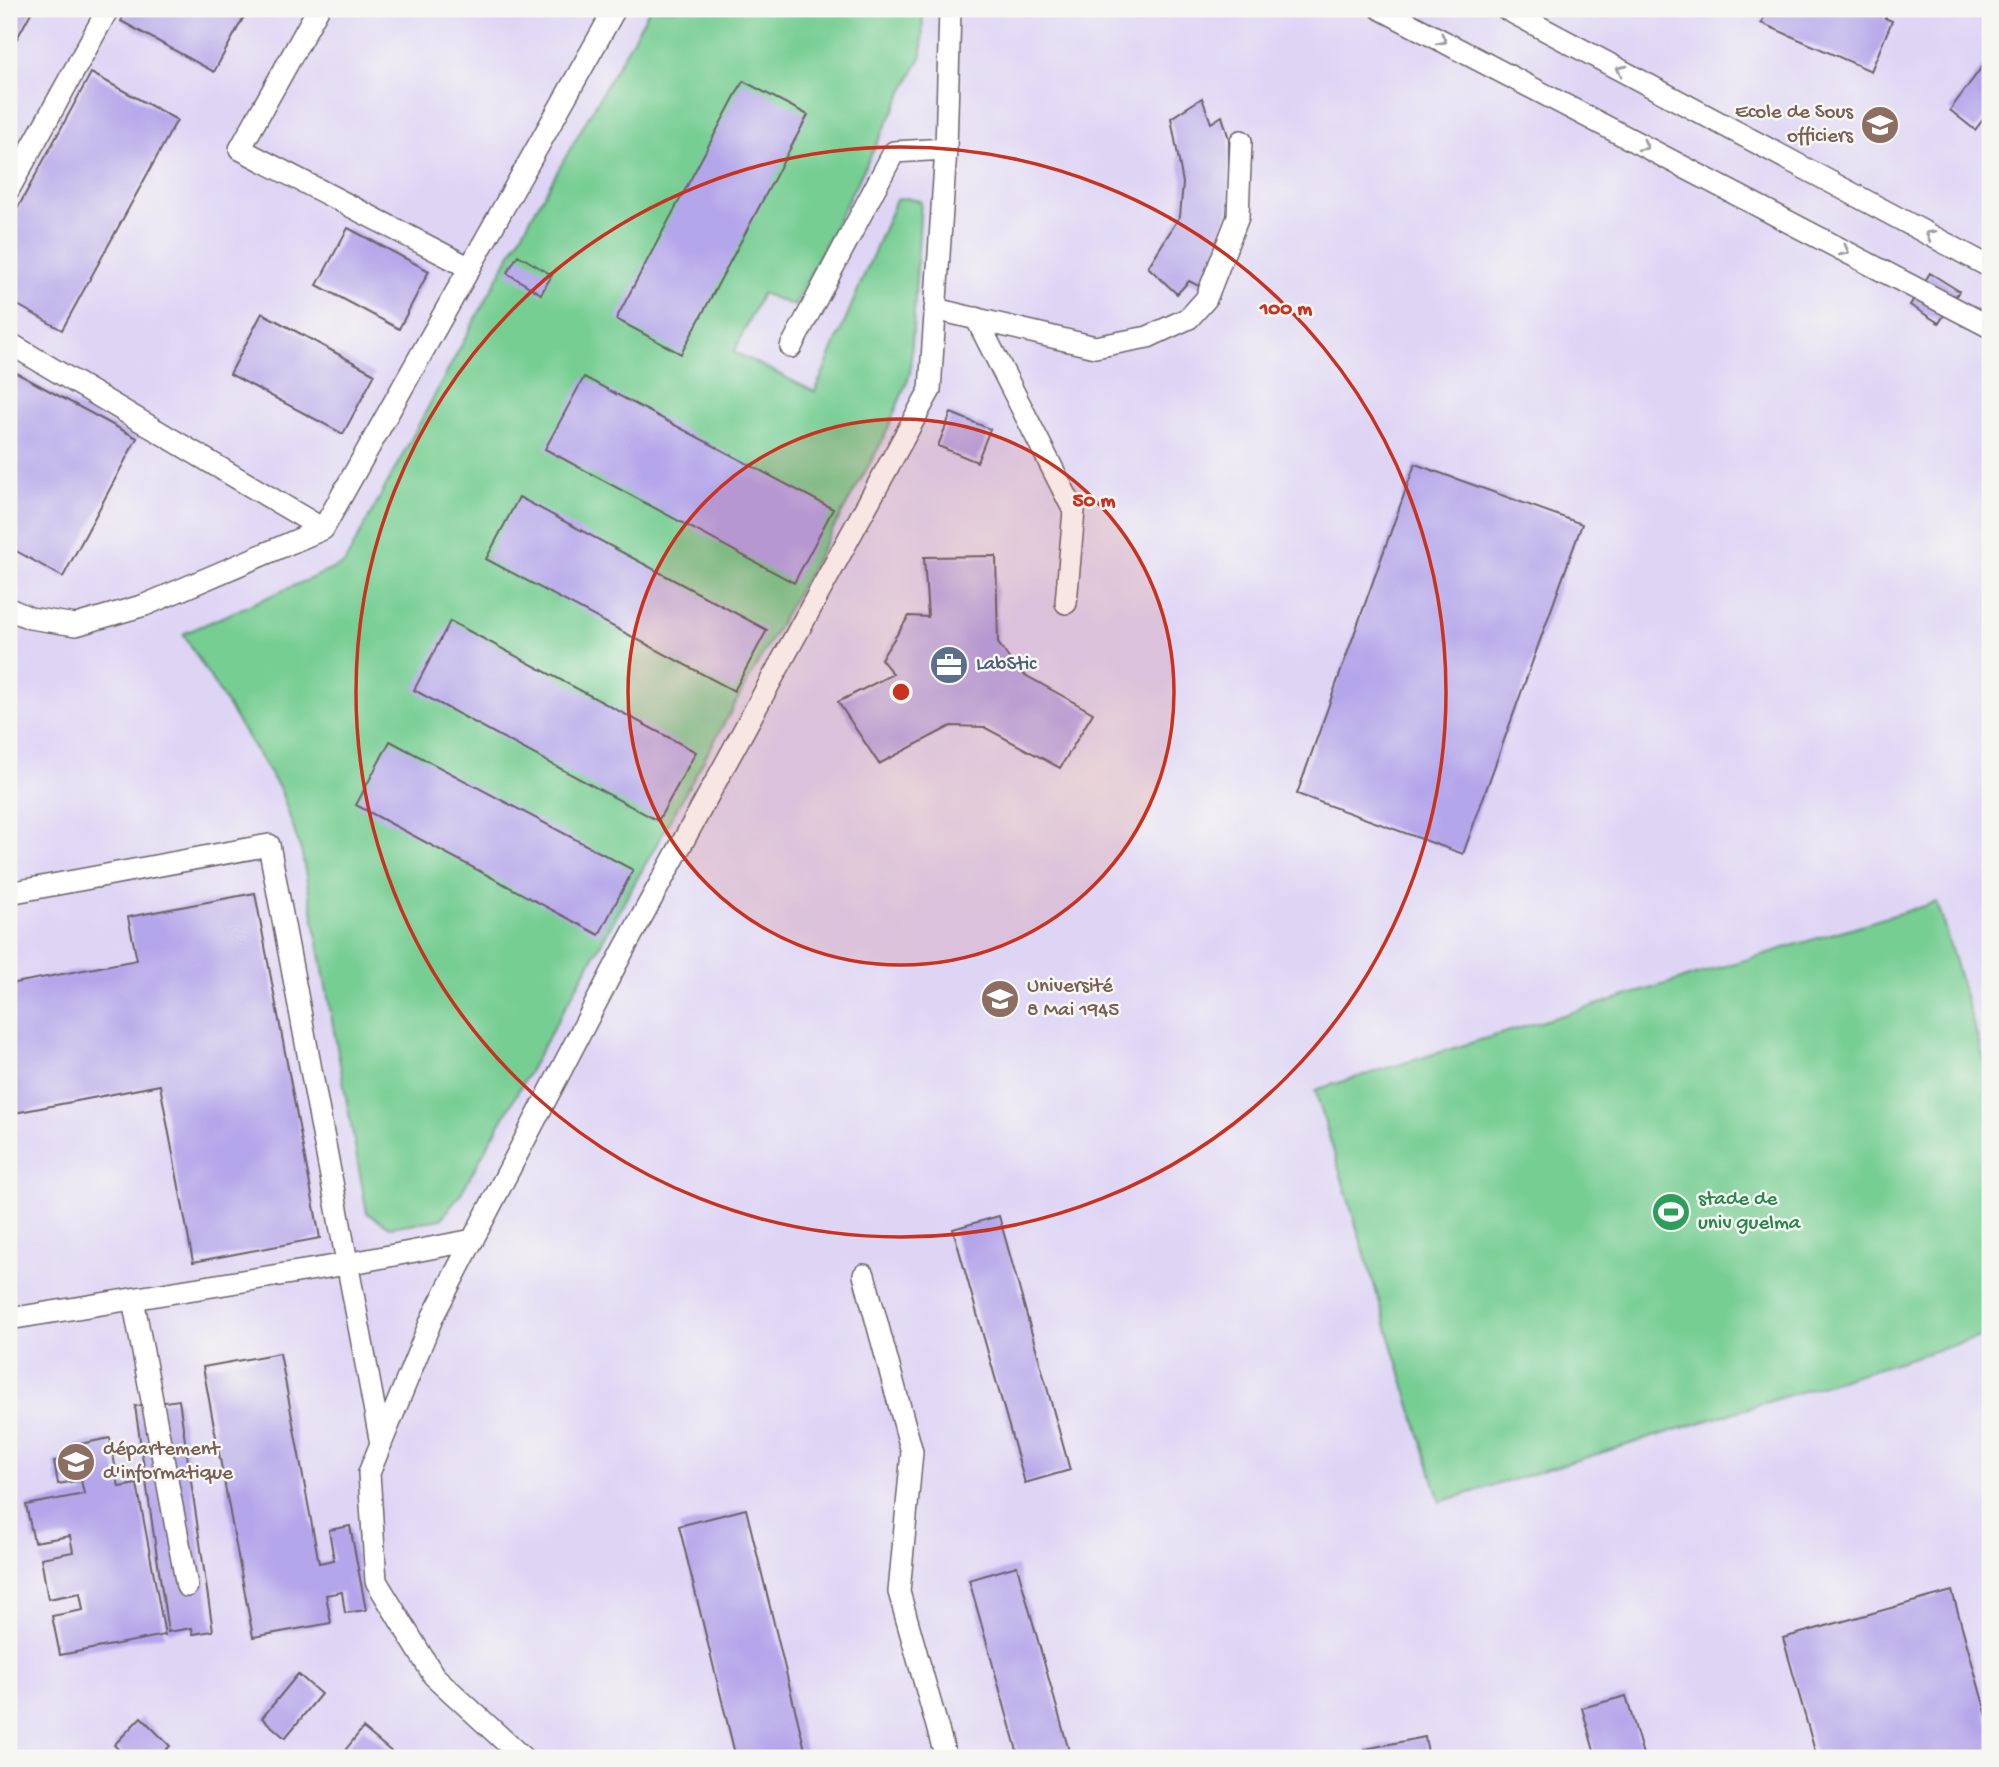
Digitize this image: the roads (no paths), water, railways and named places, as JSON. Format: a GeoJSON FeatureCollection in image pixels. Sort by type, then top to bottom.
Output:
{"type":"FeatureCollection","features":[{"type":"Feature","properties":{"kind":"lane"},"geometry":{"type":"LineString","coordinates":[[9,189],[108,9]]}},
{"type":"Feature","properties":{"kind":"lane"},"geometry":{"type":"LineString","coordinates":[[318,9],[240,149],[470,268]]}},
{"type":"Feature","properties":{"kind":"lane"},"geometry":{"type":"LineString","coordinates":[[9,609],[30,618],[76,625],[145,605],[323,529],[615,9]]}},
{"type":"Feature","properties":{"kind":"lane"},"geometry":{"type":"LineString","coordinates":[[523,1758],[434,1676],[376,1580],[369,1473],[433,1316],[623,951],[930,390],[946,149],[950,9]]}},
{"type":"Feature","properties":{"kind":"lane"},"geometry":{"type":"LineString","coordinates":[[1381,9],[1990,327]]}},
{"type":"Feature","properties":{"kind":"lane"},"geometry":{"type":"LineString","coordinates":[[1506,9],[1990,267]]}},
{"type":"Feature","properties":{"kind":"lane"},"geometry":{"type":"LineString","coordinates":[[935,309],[1095,347],[1148,337],[1189,318],[1206,299],[1238,216],[1241,141]]}},
{"type":"Feature","properties":{"kind":"lane"},"geometry":{"type":"LineString","coordinates":[[791,347],[894,152],[946,149]]}},
{"type":"Feature","properties":{"kind":"lane"},"geometry":{"type":"LineString","coordinates":[[976,318],[1074,511],[1066,603]]}},
{"type":"Feature","properties":{"kind":"lane"},"geometry":{"type":"LineString","coordinates":[[9,343],[323,529]]}},
{"type":"Feature","properties":{"kind":"lane"},"geometry":{"type":"LineString","coordinates":[[9,893],[269,845],[381,1444]]}},
{"type":"Feature","properties":{"kind":"lane"},"geometry":{"type":"LineString","coordinates":[[9,1319],[347,1264],[473,1240]]}},
{"type":"Feature","properties":{"kind":"lane"},"geometry":{"type":"LineString","coordinates":[[864,1275],[912,1452],[899,1592],[946,1758]]}},
{"type":"Feature","properties":{"kind":"lane"},"geometry":{"type":"LineString","coordinates":[[133,1299],[187,1586]]}},
{"type":"Feature","properties":{"kind":"place","name":"Ecole de Sous officiers"},"geometry":{"type":"Point","coordinates":[1880,125]}},
{"type":"Feature","properties":{"kind":"place","name":"LabStic"},"geometry":{"type":"Point","coordinates":[949,665]}},
{"type":"Feature","properties":{"kind":"place","name":"Université 8 Mai 1945"},"geometry":{"type":"Point","coordinates":[1000,999]}},
{"type":"Feature","properties":{"kind":"place","name":"stade de univ guelma"},"geometry":{"type":"Point","coordinates":[1671,1212]}},
{"type":"Feature","properties":{"kind":"place","name":"département d'informatique"},"geometry":{"type":"Point","coordinates":[76,1462]}}]}
